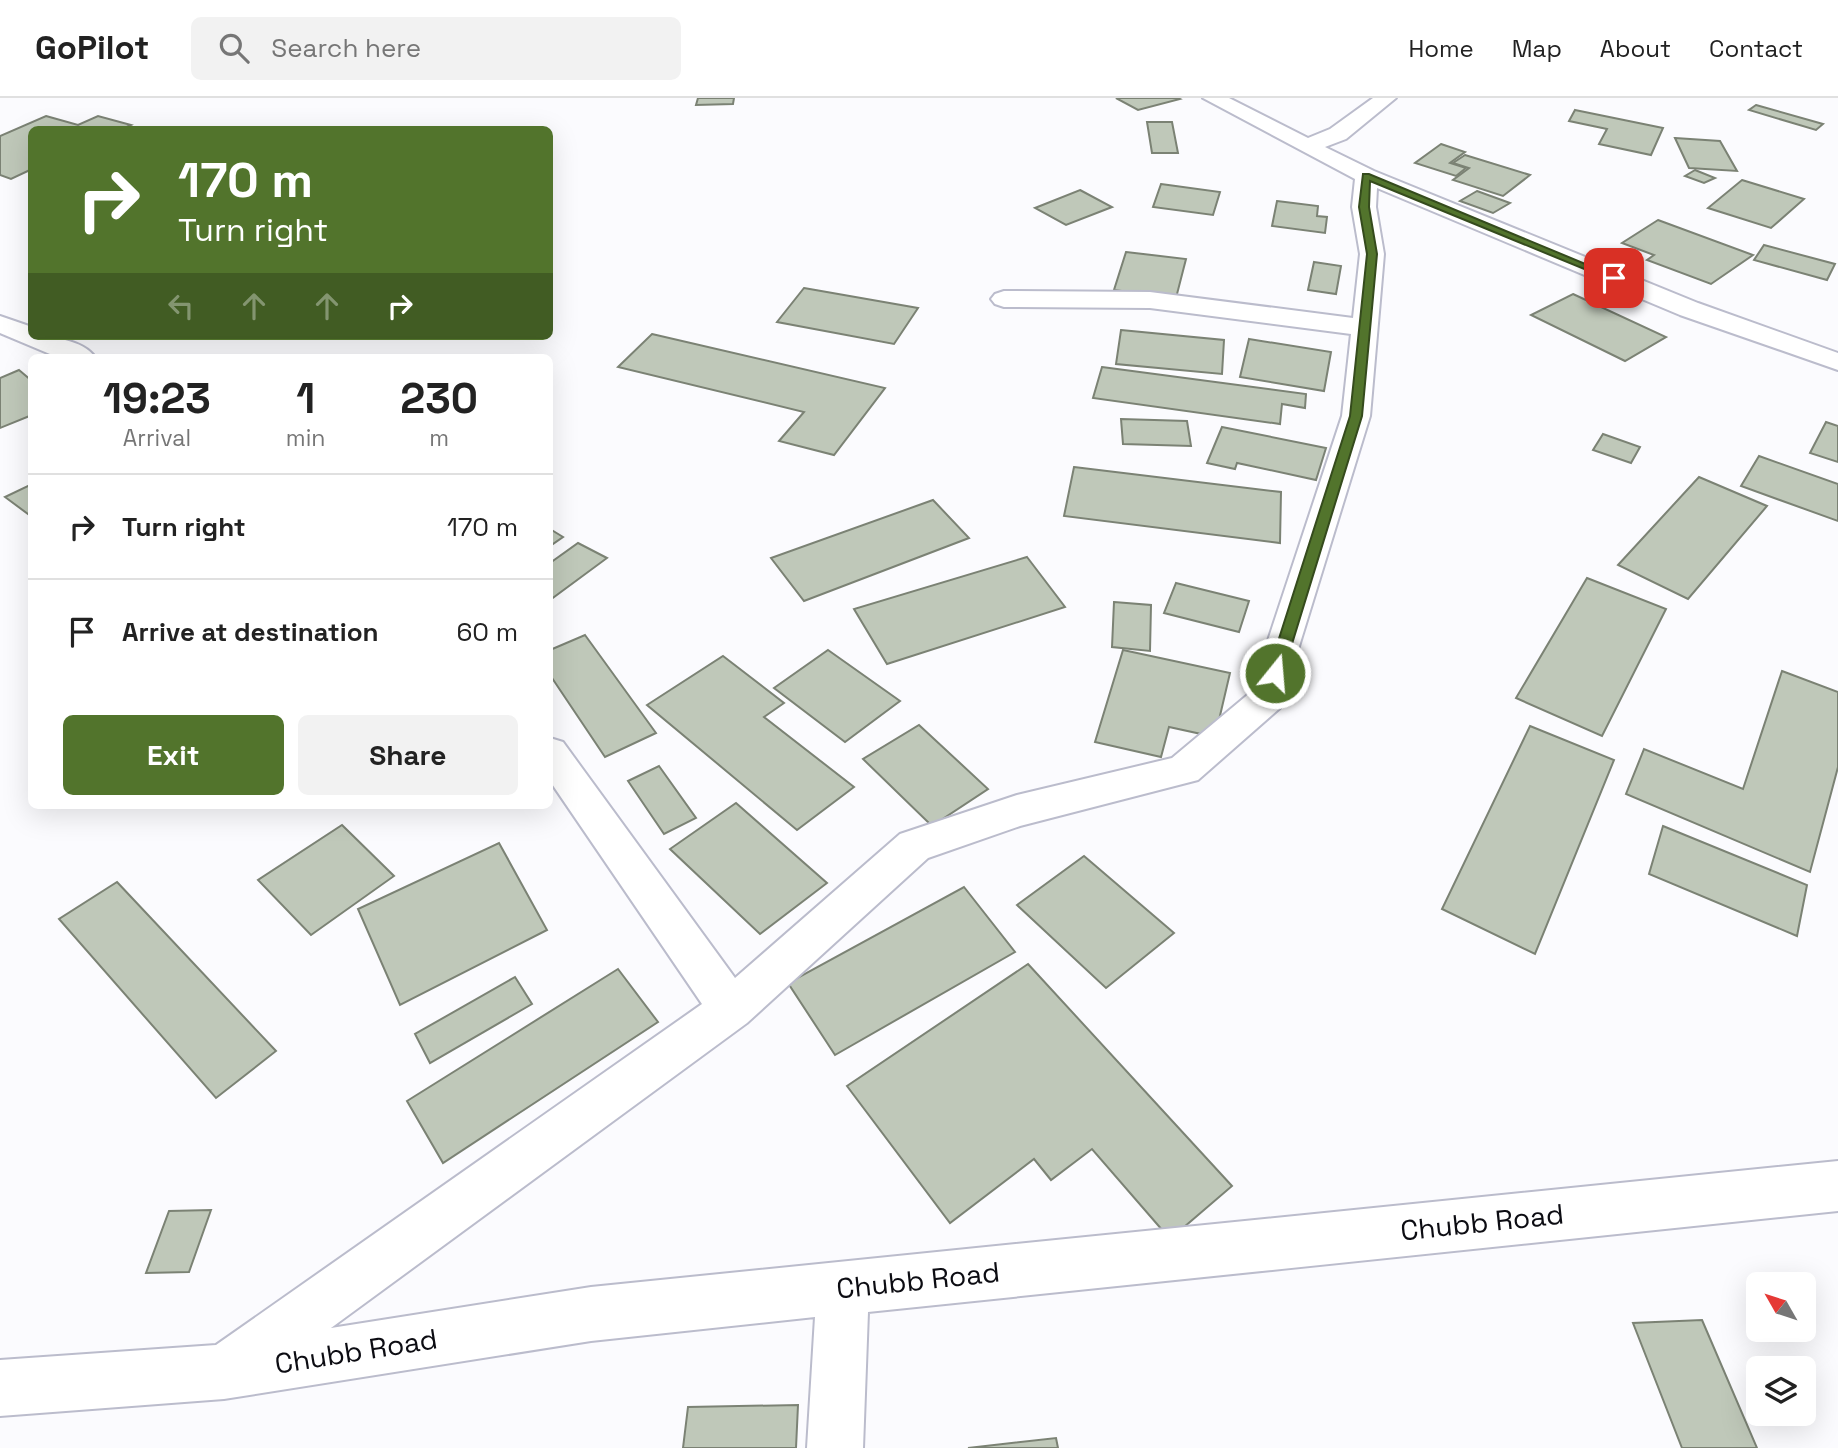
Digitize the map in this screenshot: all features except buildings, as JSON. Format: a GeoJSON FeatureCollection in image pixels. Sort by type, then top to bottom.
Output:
{"type":"FeatureCollection","features":[{"type":"Feature","properties":{"kind":"street"},"geometry":{"type":"LineString","coordinates":[[1213,98],[1366,176],[1689,309],[1838,362]]}},
{"type":"Feature","properties":{"kind":"street"},"geometry":{"type":"LineString","coordinates":[[1307,146],[1338,134],[1386,98]]}},
{"type":"Feature","properties":{"kind":"street"},"geometry":{"type":"LineString","coordinates":[[224,1372],[731,1009],[914,846],[1017,811],[1184,770],[1267,699],[1356,416],[1372,254],[1364,207],[1366,176]]}},
{"type":"Feature","properties":{"kind":"street"},"geometry":{"type":"LineString","coordinates":[[1004,299],[1150,300],[1365,328]]}},
{"type":"Feature","properties":{"kind":"street"},"geometry":{"type":"LineString","coordinates":[[0,324],[28,335]]}},
{"type":"Feature","properties":{"kind":"street"},"geometry":{"type":"LineString","coordinates":[[39,340],[74,354]]}},
{"type":"Feature","properties":{"kind":"street"},"geometry":{"type":"LineString","coordinates":[[553,756],[731,1009]]}},
{"type":"Feature","properties":{"kind":"street","name":"Chubb Road"},"geometry":{"type":"LineString","coordinates":[[0,1388],[224,1372],[592,1314],[1838,1186]]}},
{"type":"Feature","properties":{"kind":"street"},"geometry":{"type":"LineString","coordinates":[[835,1448],[843,1288]]}},
{"type":"Feature","properties":{"kind":"route"},"geometry":{"type":"LineString","coordinates":[[1275,673],[1356,416],[1372,254],[1364,207],[1366,176],[1614,278]]}}]}
